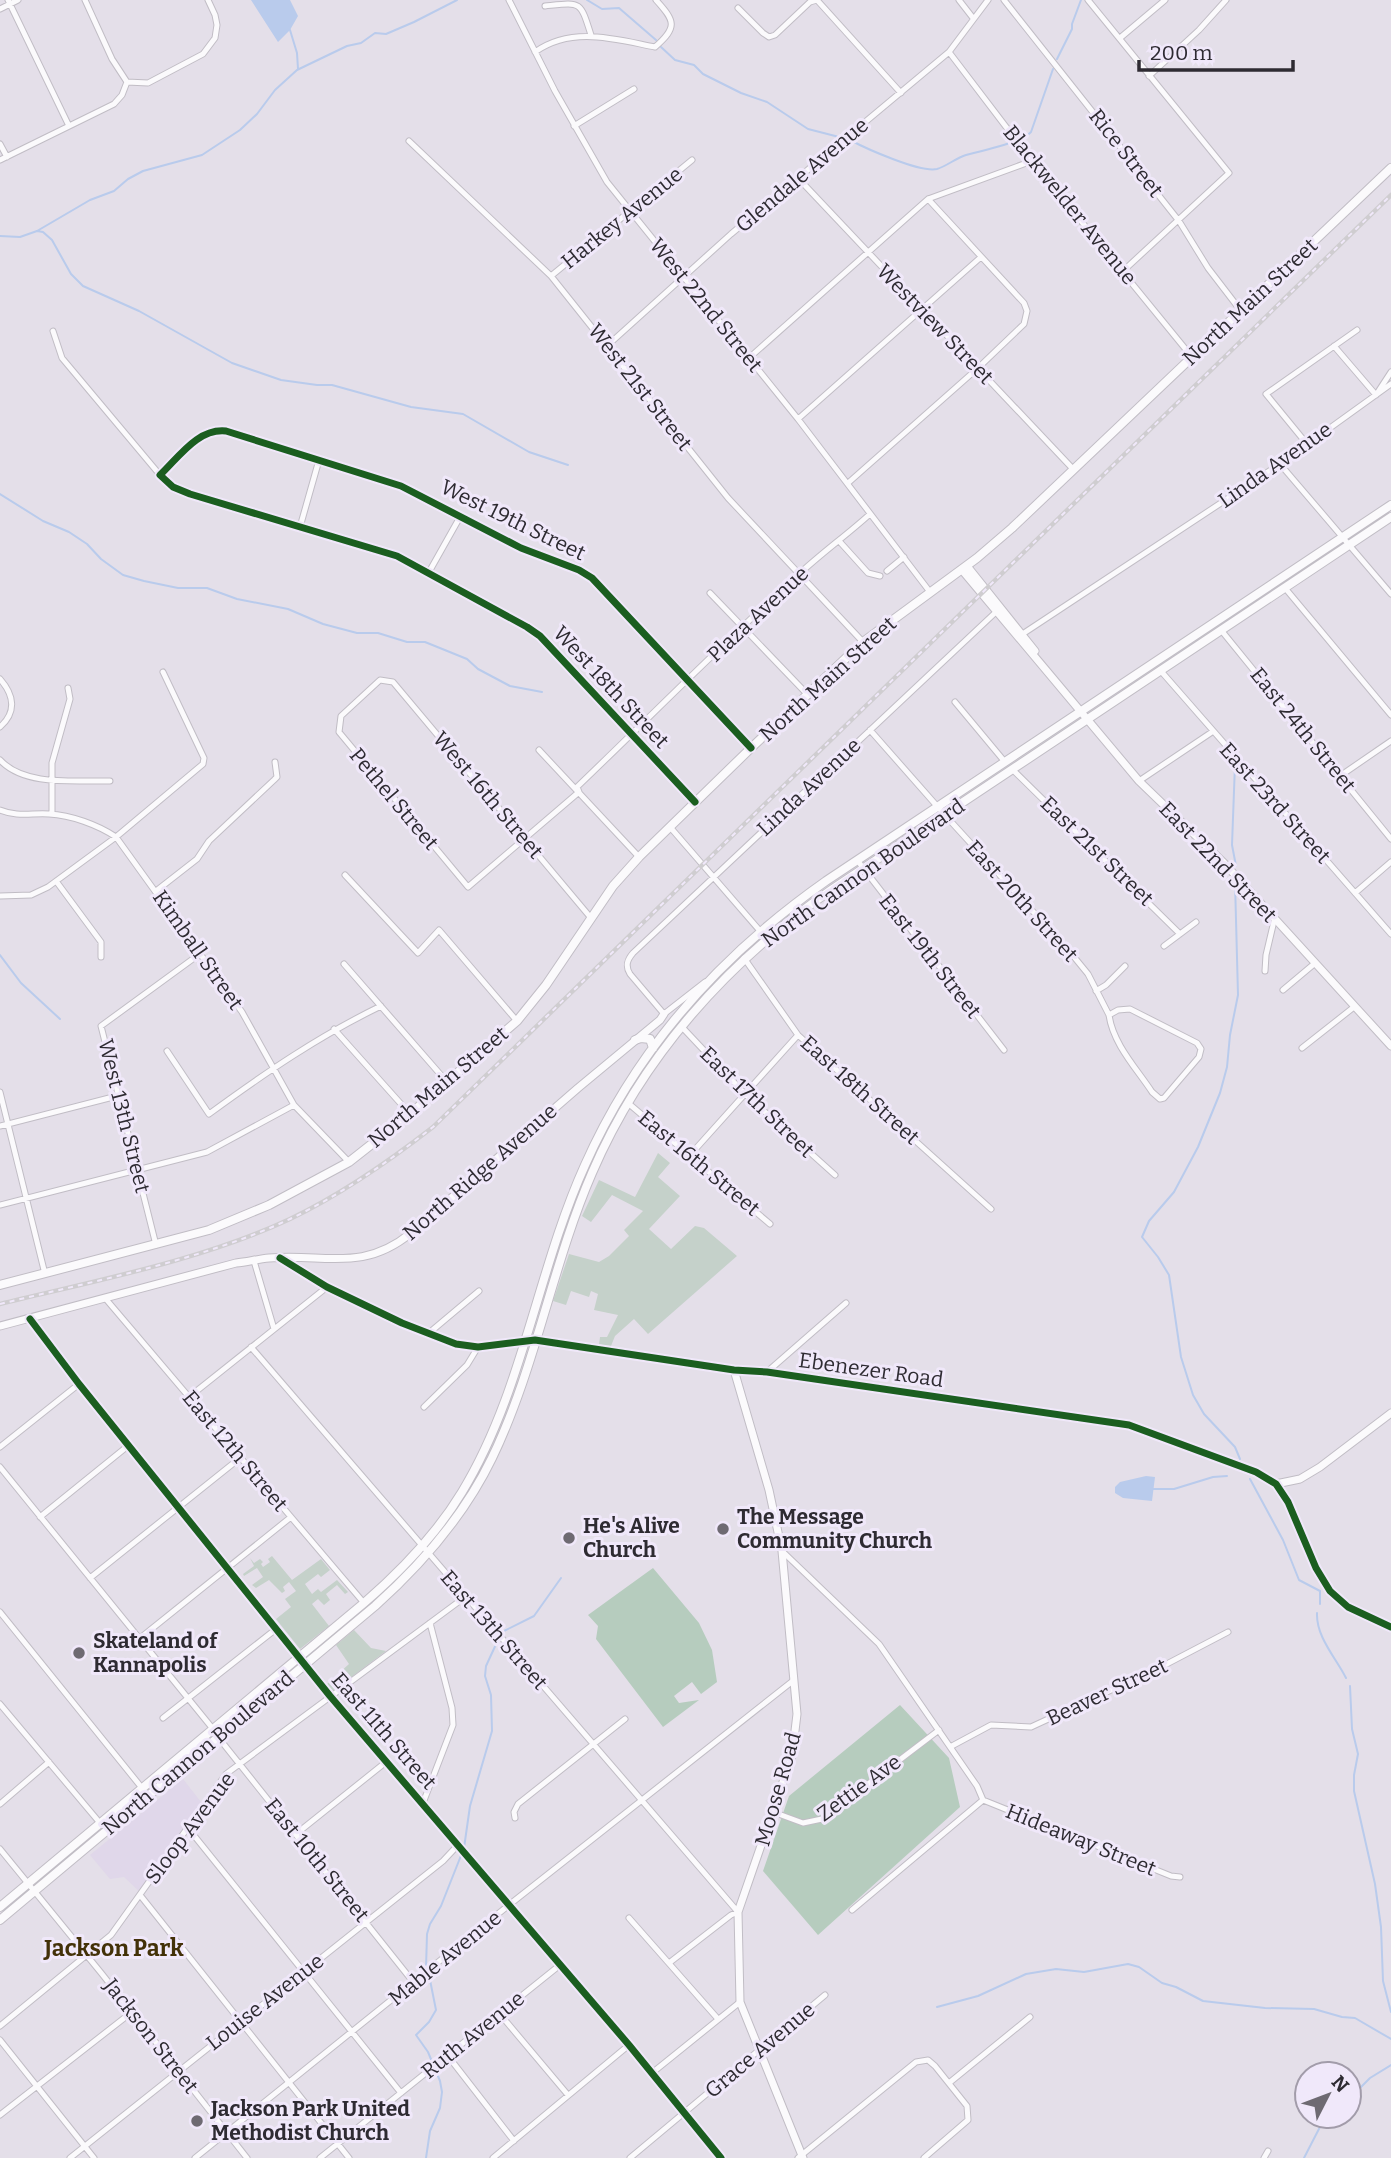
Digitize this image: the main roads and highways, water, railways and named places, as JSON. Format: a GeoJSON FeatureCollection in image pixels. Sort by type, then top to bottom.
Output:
{"type":"FeatureCollection","features":[{"type":"Feature","properties":{"kind":"main road","name":"North Main Street"},"geometry":{"type":"LineString","coordinates":[[0,1285],[209,1230],[270,1206],[349,1162],[410,1114],[517,1021],[546,985],[613,886],[695,802],[863,642],[965,568],[1012,528],[1391,168]]}},
{"type":"Feature","properties":{"kind":"main road","name":"North Cannon Boulevard"},"geometry":{"type":"LineString","coordinates":[[0,1920],[215,1733],[302,1661],[382,1601],[428,1555],[468,1501],[492,1459],[507,1425],[574,1219],[591,1175],[628,1103],[681,1026],[744,958],[809,905],[862,869],[1005,762],[1160,670],[1221,630],[1285,587],[1391,505]]}},
{"type":"Feature","properties":{"kind":"main road","name":"North Cannon Boulevard"},"geometry":{"type":"LineString","coordinates":[[302,1661],[422,1547],[455,1503],[482,1456],[498,1420],[565,1213],[584,1166],[620,1097],[653,1048],[715,973],[760,931],[857,860],[1012,769],[1214,622],[1345,541],[1391,517]]}},
{"type":"Feature","properties":{"kind":"main road"},"geometry":{"type":"LineString","coordinates":[[635,1040],[650,1040],[653,1048]]}},
{"type":"Feature","properties":{"kind":"main road","name":"North Cannon Boulevard"},"geometry":{"type":"LineString","coordinates":[[0,1907],[142,1788],[215,1733]]}},
{"type":"Feature","properties":{"kind":"water"},"geometry":{"type":"Polygon","coordinates":[[[251,0],[290,0],[298,16],[290,30],[278,42],[251,0]]]}},
{"type":"Feature","properties":{"kind":"water"},"geometry":{"type":"Polygon","coordinates":[[[1146,1476],[1155,1477],[1152,1501],[1123,1498],[1115,1493],[1115,1487],[1120,1482],[1146,1476]]]}},
{"type":"Feature","properties":{"kind":"waterway"},"geometry":{"type":"LineString","coordinates":[[0,236],[20,237],[37,231],[90,200],[114,191],[143,171],[202,155],[240,130],[257,114],[275,90],[297,70],[347,46],[361,43],[375,33],[386,34],[414,22],[457,0]]}},
{"type":"Feature","properties":{"kind":"waterway"},"geometry":{"type":"LineString","coordinates":[[587,0],[602,9],[619,8],[656,40]]}},
{"type":"Feature","properties":{"kind":"waterway"},"geometry":{"type":"LineString","coordinates":[[1057,59],[1072,29],[1081,0]]}},
{"type":"Feature","properties":{"kind":"waterway"},"geometry":{"type":"LineString","coordinates":[[290,30],[297,53],[298,69]]}},
{"type":"Feature","properties":{"kind":"waterway"},"geometry":{"type":"LineString","coordinates":[[661,47],[675,60],[694,65],[703,74],[741,93],[767,102],[808,129],[843,138]]}},
{"type":"Feature","properties":{"kind":"waterway"},"geometry":{"type":"LineString","coordinates":[[1022,140],[1031,132],[1053,69]]}},
{"type":"Feature","properties":{"kind":"waterway"},"geometry":{"type":"LineString","coordinates":[[850,140],[893,159],[929,169],[937,169],[966,155],[1013,142]]}},
{"type":"Feature","properties":{"kind":"waterway"},"geometry":{"type":"LineString","coordinates":[[37,231],[43,232],[52,240],[71,274],[83,286],[139,311],[232,363],[281,380],[332,385],[411,407],[463,414],[529,452],[568,465]]}},
{"type":"Feature","properties":{"kind":"waterway"},"geometry":{"type":"LineString","coordinates":[[0,494],[43,521],[69,532],[123,575],[178,588],[207,588],[237,599],[288,609],[323,624],[357,633],[378,633],[407,642],[425,642],[467,659],[478,669],[510,686],[542,692]]}},
{"type":"Feature","properties":{"kind":"waterway"},"geometry":{"type":"LineString","coordinates":[[1235,764],[1232,845],[1236,866]]}},
{"type":"Feature","properties":{"kind":"waterway"},"geometry":{"type":"LineString","coordinates":[[1235,882],[1238,995],[1227,1067],[1220,1093],[1198,1147],[1174,1192],[1149,1221],[1142,1237],[1169,1275],[1181,1357],[1193,1395],[1204,1414],[1235,1447],[1240,1459]]}},
{"type":"Feature","properties":{"kind":"waterway"},"geometry":{"type":"LineString","coordinates":[[0,955],[21,983],[60,1019]]}},
{"type":"Feature","properties":{"kind":"waterway"},"geometry":{"type":"LineString","coordinates":[[1153,1489],[1174,1489],[1213,1477],[1227,1476]]}},
{"type":"Feature","properties":{"kind":"waterway"},"geometry":{"type":"LineString","coordinates":[[1250,1479],[1283,1540],[1299,1580],[1320,1591],[1320,1604]]}},
{"type":"Feature","properties":{"kind":"waterway"},"geometry":{"type":"LineString","coordinates":[[502,1632],[534,1616],[561,1578]]}},
{"type":"Feature","properties":{"kind":"waterway"},"geometry":{"type":"LineString","coordinates":[[1317,1613],[1323,1639],[1346,1678]]}},
{"type":"Feature","properties":{"kind":"waterway"},"geometry":{"type":"LineString","coordinates":[[464,1848],[470,1806],[492,1731],[491,1695],[485,1676],[486,1666],[498,1640]]}},
{"type":"Feature","properties":{"kind":"waterway"},"geometry":{"type":"LineString","coordinates":[[1350,1686],[1352,1729],[1358,1754],[1354,1791],[1375,1884],[1381,1927],[1383,1981],[1391,2012]]}},
{"type":"Feature","properties":{"kind":"waterway"},"geometry":{"type":"LineString","coordinates":[[426,1968],[430,1924],[441,1906],[462,1853]]}},
{"type":"Feature","properties":{"kind":"waterway"},"geometry":{"type":"LineString","coordinates":[[937,2007],[978,1996],[1026,1974],[1056,1969],[1084,1972],[1128,1964],[1139,1967],[1162,1983],[1203,2001],[1265,2008],[1314,2009],[1355,2018],[1391,2039]]}},
{"type":"Feature","properties":{"kind":"waterway"},"geometry":{"type":"LineString","coordinates":[[426,2158],[430,2131],[440,2108],[442,2092],[428,2052],[416,2035],[436,2010],[429,1975]]}},
{"type":"Feature","properties":{"kind":"waterway"},"geometry":{"type":"LineString","coordinates":[[1363,2085],[1391,2065]]}},
{"type":"Feature","properties":{"kind":"waterway"},"geometry":{"type":"LineString","coordinates":[[1304,2158],[1318,2130]]}},
{"type":"Feature","properties":{"kind":"railway"},"geometry":{"type":"LineString","coordinates":[[0,1304],[185,1258],[256,1233],[290,1219],[346,1188],[433,1127],[1391,195]]}},
{"type":"Feature","properties":{"kind":"place","name":"The Message Community Church"},"geometry":{"type":"Point","coordinates":[723,1529]}},
{"type":"Feature","properties":{"kind":"place","name":"He's Alive Church"},"geometry":{"type":"Point","coordinates":[569,1538]}},
{"type":"Feature","properties":{"kind":"place","name":"Skateland of Kannapolis"},"geometry":{"type":"Point","coordinates":[79,1653]}},
{"type":"Feature","properties":{"kind":"place","name":"Jackson Park United Methodist Church"},"geometry":{"type":"Point","coordinates":[197,2121]}},
{"type":"Feature","properties":{"kind":"district","name":"Jackson Park"},"geometry":{"type":"Point","coordinates":[114,1948]}}]}
